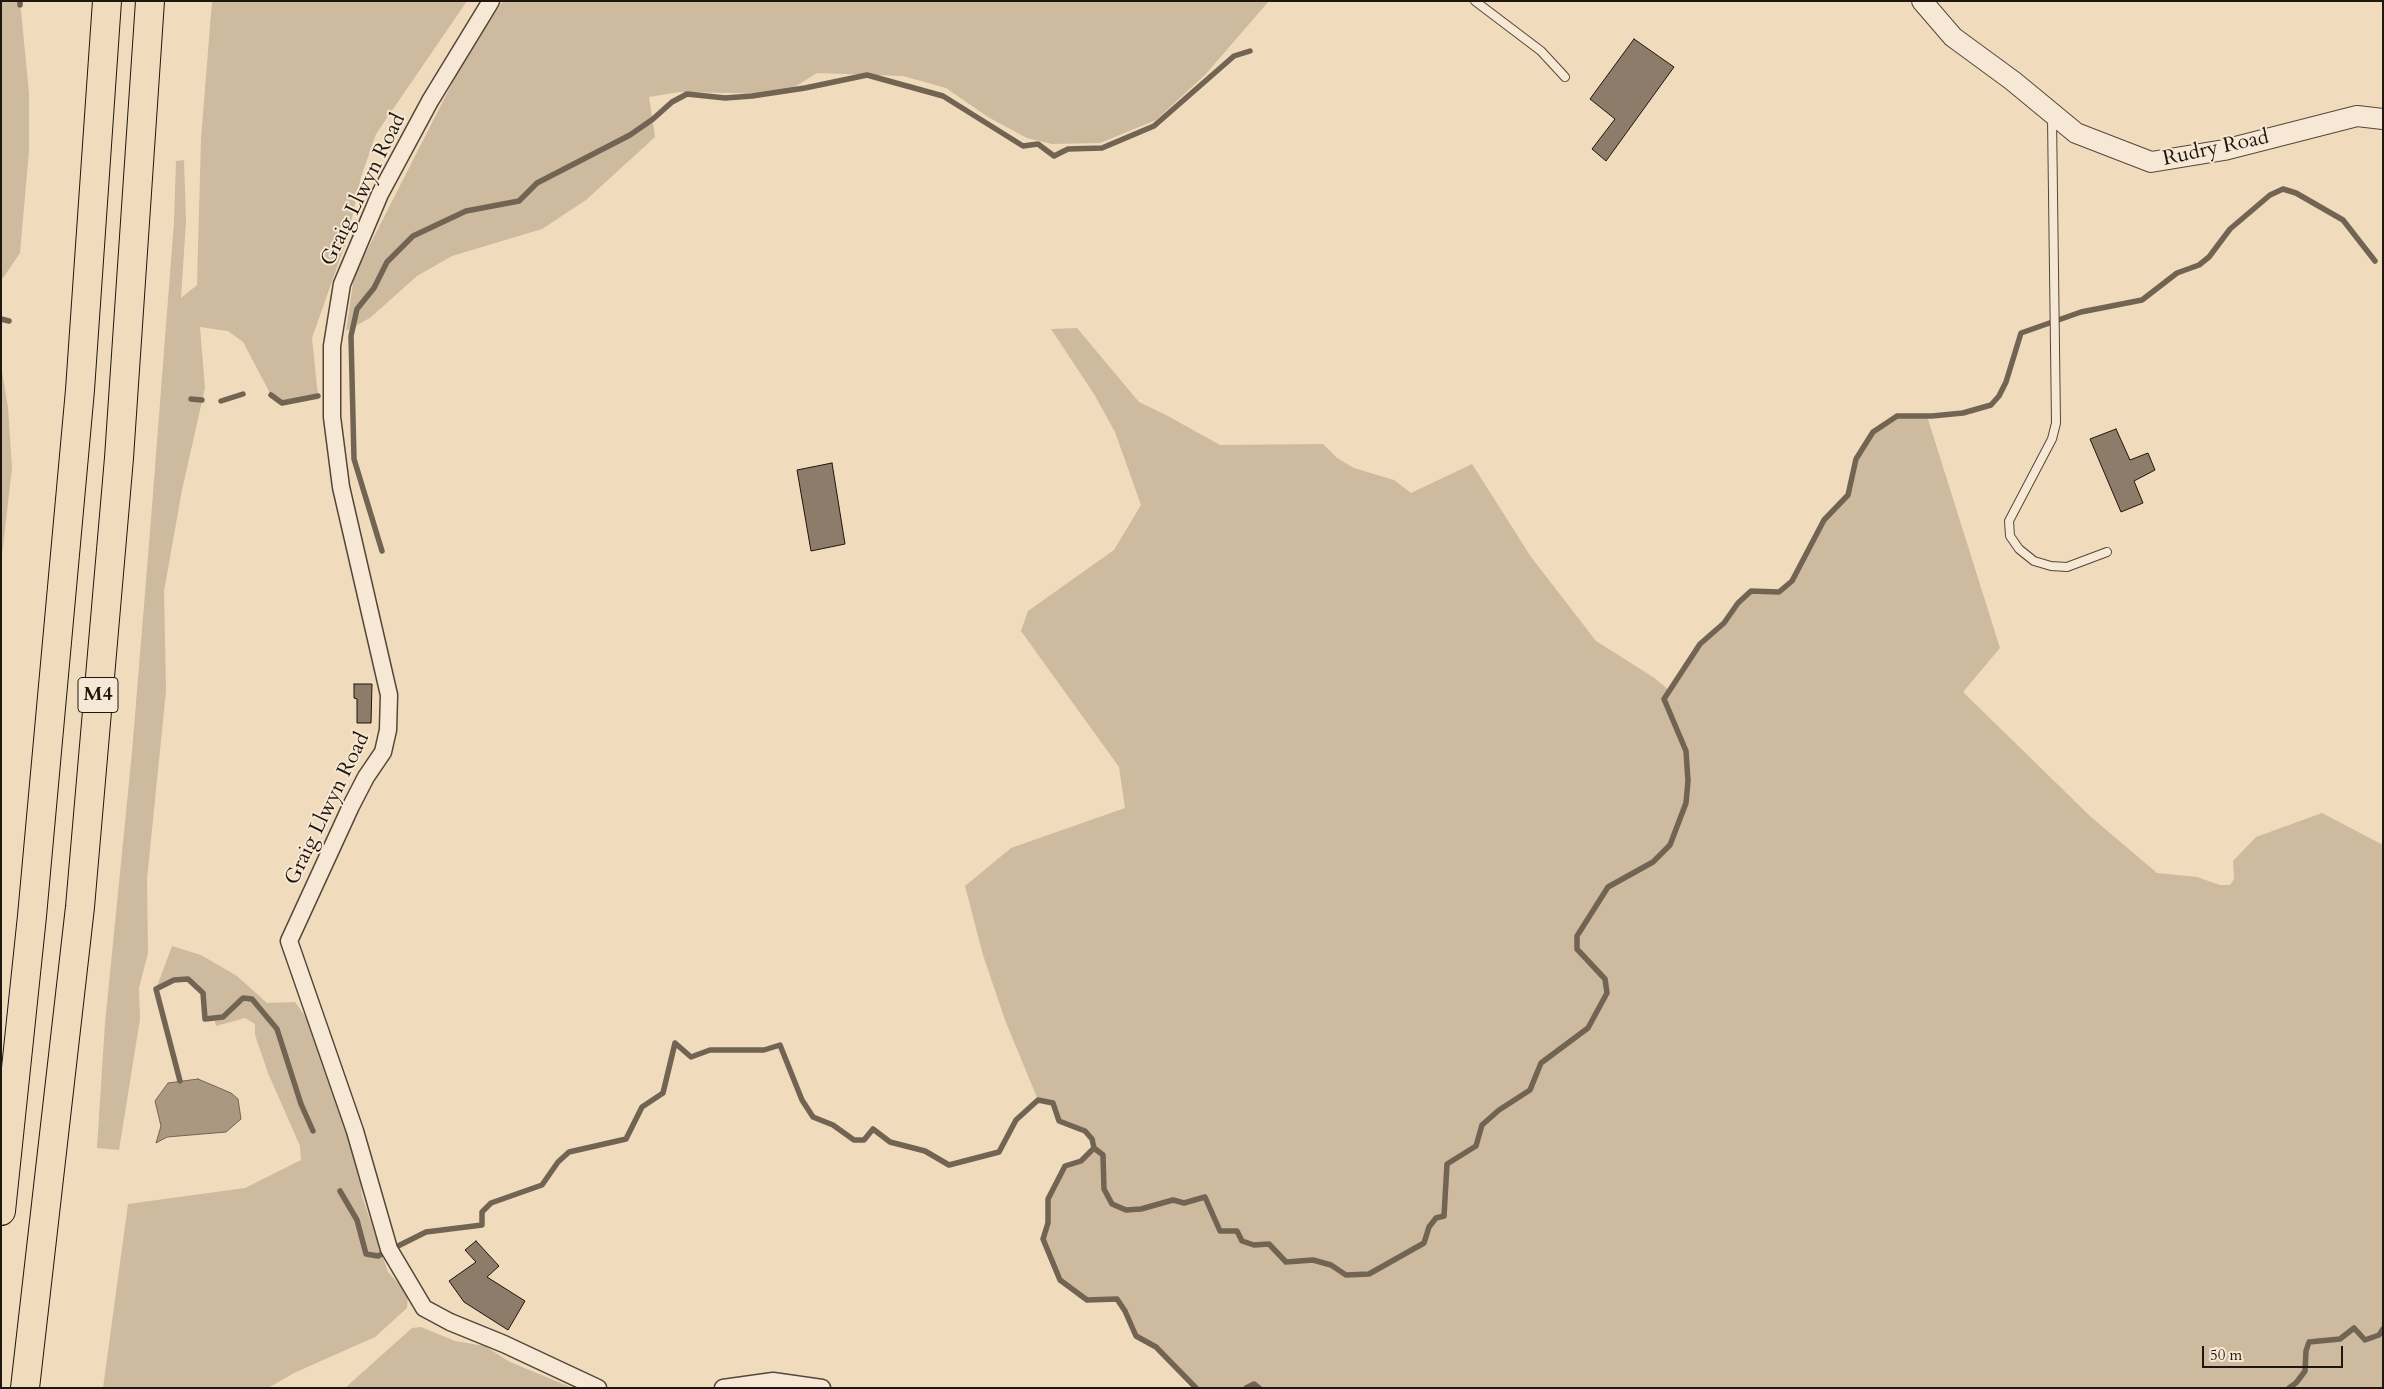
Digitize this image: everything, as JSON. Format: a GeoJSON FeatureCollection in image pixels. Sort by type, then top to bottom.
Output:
{"type":"FeatureCollection","features":[{"type":"Feature","properties":{"kind":"highway","name":"M4"},"geometry":{"type":"LineString","coordinates":[[1,1211],[32,916],[76,429],[107,1]]}},
{"type":"Feature","properties":{"kind":"highway","name":"M4"},"geometry":{"type":"LineString","coordinates":[[25,1388],[80,907],[118,468],[150,1]]}},
{"type":"Feature","properties":{"kind":"street","name":"Graig Llwyn Road"},"geometry":{"type":"LineString","coordinates":[[492,1],[430,101],[380,194],[342,284],[332,346],[332,416],[341,487],[389,695],[388,730],[384,752],[366,777],[351,806],[289,941],[355,1131],[389,1249],[424,1308],[450,1322],[504,1344],[598,1388]]}},
{"type":"Feature","properties":{"kind":"street","name":"Rudry Road"},"geometry":{"type":"LineString","coordinates":[[1922,1],[1954,37],[2076,133],[2151,162],[2224,150],[2357,116],[2383,119]]}},
{"type":"Feature","properties":{"kind":"street"},"geometry":{"type":"LineString","coordinates":[[723,1388],[773,1381],[822,1388]]}},
{"type":"Feature","properties":{"kind":"lane"},"geometry":{"type":"LineString","coordinates":[[1475,1],[1541,51],[1566,77]]}},
{"type":"Feature","properties":{"kind":"lane"},"geometry":{"type":"LineString","coordinates":[[2052,113],[2056,423],[2052,439],[2009,521],[2010,536],[2019,549],[2034,561],[2051,566],[2068,567],[2107,552]]}},
{"type":"Feature","properties":{"kind":"shaded area"},"geometry":{"type":"Polygon","coordinates":[[[1,1],[20,1],[29,93],[29,150],[20,253],[3,278],[1,278],[1,1]]]}},
{"type":"Feature","properties":{"kind":"shaded area"},"geometry":{"type":"Polygon","coordinates":[[[212,1],[467,1],[376,134],[361,177],[348,236],[312,338],[318,396],[282,403],[271,395],[243,342],[228,331],[200,327],[205,388],[182,490],[164,591],[166,691],[147,879],[148,953],[139,988],[140,1019],[119,1150],[97,1148],[105,1023],[132,752],[174,222],[176,161],[184,160],[186,221],[181,298],[197,285],[201,139],[212,1]]]}},
{"type":"Feature","properties":{"kind":"shaded area"},"geometry":{"type":"Polygon","coordinates":[[[503,1],[1269,1],[1205,75],[1156,120],[1100,143],[1052,144],[1027,138],[988,117],[946,88],[903,76],[817,73],[783,94],[679,92],[649,97],[655,137],[586,200],[542,229],[452,256],[417,276],[370,318],[346,331],[354,276],[467,54],[503,1]]]}},
{"type":"Feature","properties":{"kind":"shaded area"},"geometry":{"type":"Polygon","coordinates":[[[1077,328],[1139,402],[1220,445],[1323,444],[1337,458],[1354,468],[1394,480],[1411,493],[1472,464],[1531,557],[1596,641],[1653,677],[1669,690],[1700,644],[1724,623],[1738,603],[1751,591],[1779,592],[1792,581],[1824,520],[1848,495],[1856,459],[1873,432],[1897,416],[1927,416],[2000,648],[1963,692],[2091,817],[2157,873],[2197,877],[2220,885],[2230,885],[2234,879],[2233,861],[2256,837],[2322,813],[2383,845],[2383,1388],[1259,1388],[1254,1384],[1246,1388],[1196,1388],[1156,1347],[1136,1336],[1125,1311],[1117,1299],[1087,1300],[1060,1280],[1043,1239],[1048,1223],[1048,1199],[1065,1166],[1081,1161],[1094,1148],[1092,1139],[1085,1131],[1059,1121],[1053,1103],[1038,1100],[1005,1020],[983,955],[965,886],[1011,848],[1125,808],[1119,767],[1021,631],[1028,611],[1114,550],[1141,505],[1115,432],[1094,394],[1051,329],[1077,328]]]}},
{"type":"Feature","properties":{"kind":"shaded area"},"geometry":{"type":"Polygon","coordinates":[[[1,365],[8,408],[12,468],[1,564],[1,365]]]}},
{"type":"Feature","properties":{"kind":"shaded area"},"geometry":{"type":"Polygon","coordinates":[[[172,946],[201,955],[237,976],[267,1003],[295,1002],[341,1067],[354,1104],[362,1196],[388,1272],[408,1294],[407,1308],[375,1337],[294,1373],[268,1388],[103,1388],[128,1204],[245,1188],[301,1160],[300,1146],[268,1073],[255,1035],[255,1024],[245,1018],[216,1026],[214,1018],[205,1019],[203,993],[188,979],[174,980],[156,989],[172,946]]]}},
{"type":"Feature","properties":{"kind":"shaded area"},"geometry":{"type":"Polygon","coordinates":[[[198,1079],[231,1093],[238,1099],[241,1119],[226,1132],[167,1137],[156,1143],[161,1126],[155,1101],[168,1083],[198,1079]]]}},
{"type":"Feature","properties":{"kind":"shaded area"},"geometry":{"type":"Polygon","coordinates":[[[421,1327],[455,1341],[485,1346],[510,1362],[573,1388],[345,1388],[412,1328],[421,1327]]]}},
{"type":"Feature","properties":{"kind":"building"},"geometry":{"type":"Polygon","coordinates":[[[1634,39],[1674,67],[1606,161],[1592,149],[1615,119],[1590,99],[1634,39]]]}},
{"type":"Feature","properties":{"kind":"building"},"geometry":{"type":"Polygon","coordinates":[[[2116,429],[2130,460],[2148,453],[2155,470],[2134,481],[2143,503],[2121,512],[2090,439],[2116,429]]]}},
{"type":"Feature","properties":{"kind":"building"},"geometry":{"type":"Polygon","coordinates":[[[832,463],[845,544],[811,551],[797,470],[832,463]]]}},
{"type":"Feature","properties":{"kind":"building"},"geometry":{"type":"Polygon","coordinates":[[[354,684],[372,684],[371,723],[357,723],[357,699],[354,698],[354,684]]]}},
{"type":"Feature","properties":{"kind":"building"},"geometry":{"type":"Polygon","coordinates":[[[476,1241],[499,1266],[487,1277],[525,1301],[508,1330],[464,1302],[449,1281],[476,1262],[465,1250],[476,1241]]]}},
{"type":"Feature","properties":{"kind":"waterway"},"geometry":{"type":"LineString","coordinates":[[382,551],[354,459],[351,336],[357,309],[374,288],[387,262],[413,236],[466,211],[519,201],[537,183],[630,135],[653,119],[672,102],[687,94],[725,98],[752,96],[805,88],[867,75],[943,96],[1023,146],[1038,144],[1054,156],[1068,149],[1102,148],[1154,126],[1234,56],[1250,51]]}},
{"type":"Feature","properties":{"kind":"waterway"},"geometry":{"type":"LineString","coordinates":[[1094,1148],[1103,1155],[1104,1189],[1112,1204],[1126,1210],[1141,1209],[1173,1200],[1184,1203],[1205,1197],[1220,1231],[1237,1231],[1242,1241],[1254,1245],[1269,1244],[1286,1262],[1313,1260],[1331,1265],[1346,1275],[1369,1274],[1424,1243],[1429,1227],[1436,1218],[1444,1216],[1447,1164],[1476,1146],[1482,1125],[1499,1110],[1530,1090],[1541,1063],[1588,1028],[1607,993],[1605,979],[1577,949],[1577,936],[1608,887],[1653,862],[1670,845],[1686,803],[1688,781],[1686,751],[1664,699],[1700,644],[1724,623],[1738,603],[1751,591],[1779,592],[1792,581],[1824,520],[1848,495],[1856,459],[1873,432],[1897,416],[1932,416],[1963,413],[1991,405],[1999,396],[2006,382],[2021,333],[2081,312],[2142,300],[2177,273],[2199,265],[2209,257],[2230,229],[2270,195],[2283,189],[2296,193],[2343,220],[2375,261]]}},
{"type":"Feature","properties":{"kind":"waterway"},"geometry":{"type":"LineString","coordinates":[[1,319],[9,321]]}},
{"type":"Feature","properties":{"kind":"waterway"},"geometry":{"type":"LineString","coordinates":[[221,401],[243,394]]}},
{"type":"Feature","properties":{"kind":"waterway"},"geometry":{"type":"LineString","coordinates":[[271,395],[282,403],[318,396]]}},
{"type":"Feature","properties":{"kind":"waterway"},"geometry":{"type":"LineString","coordinates":[[191,399],[202,400]]}},
{"type":"Feature","properties":{"kind":"waterway"},"geometry":{"type":"LineString","coordinates":[[180,1081],[156,989],[174,980],[188,979],[203,993],[205,1019],[223,1017],[243,998],[252,999],[277,1029],[301,1104],[313,1131]]}},
{"type":"Feature","properties":{"kind":"waterway"},"geometry":{"type":"LineString","coordinates":[[340,1191],[357,1220],[366,1254],[378,1256],[426,1232],[482,1225],[482,1212],[491,1203],[542,1185],[558,1162],[569,1152],[626,1139],[642,1107],[663,1093],[675,1043],[691,1057],[710,1050],[764,1050],[780,1045],[802,1100],[813,1117],[833,1125],[854,1140],[864,1140],[873,1129],[890,1142],[925,1151],[949,1165],[999,1152],[1016,1120],[1038,1100],[1053,1103],[1059,1121],[1085,1131],[1092,1139],[1094,1148],[1081,1161],[1065,1166],[1048,1199],[1048,1223],[1043,1239],[1060,1280],[1087,1300],[1117,1299],[1125,1311],[1136,1336],[1156,1347],[1196,1388]]}},
{"type":"Feature","properties":{"kind":"waterway"},"geometry":{"type":"LineString","coordinates":[[2289,1388],[2296,1383],[2305,1371],[2306,1351],[2309,1342],[2340,1339],[2354,1328],[2365,1340],[2379,1335],[2383,1329]]}},
{"type":"Feature","properties":{"kind":"waterway"},"geometry":{"type":"LineString","coordinates":[[1246,1388],[1254,1384],[1259,1388]]}}]}
